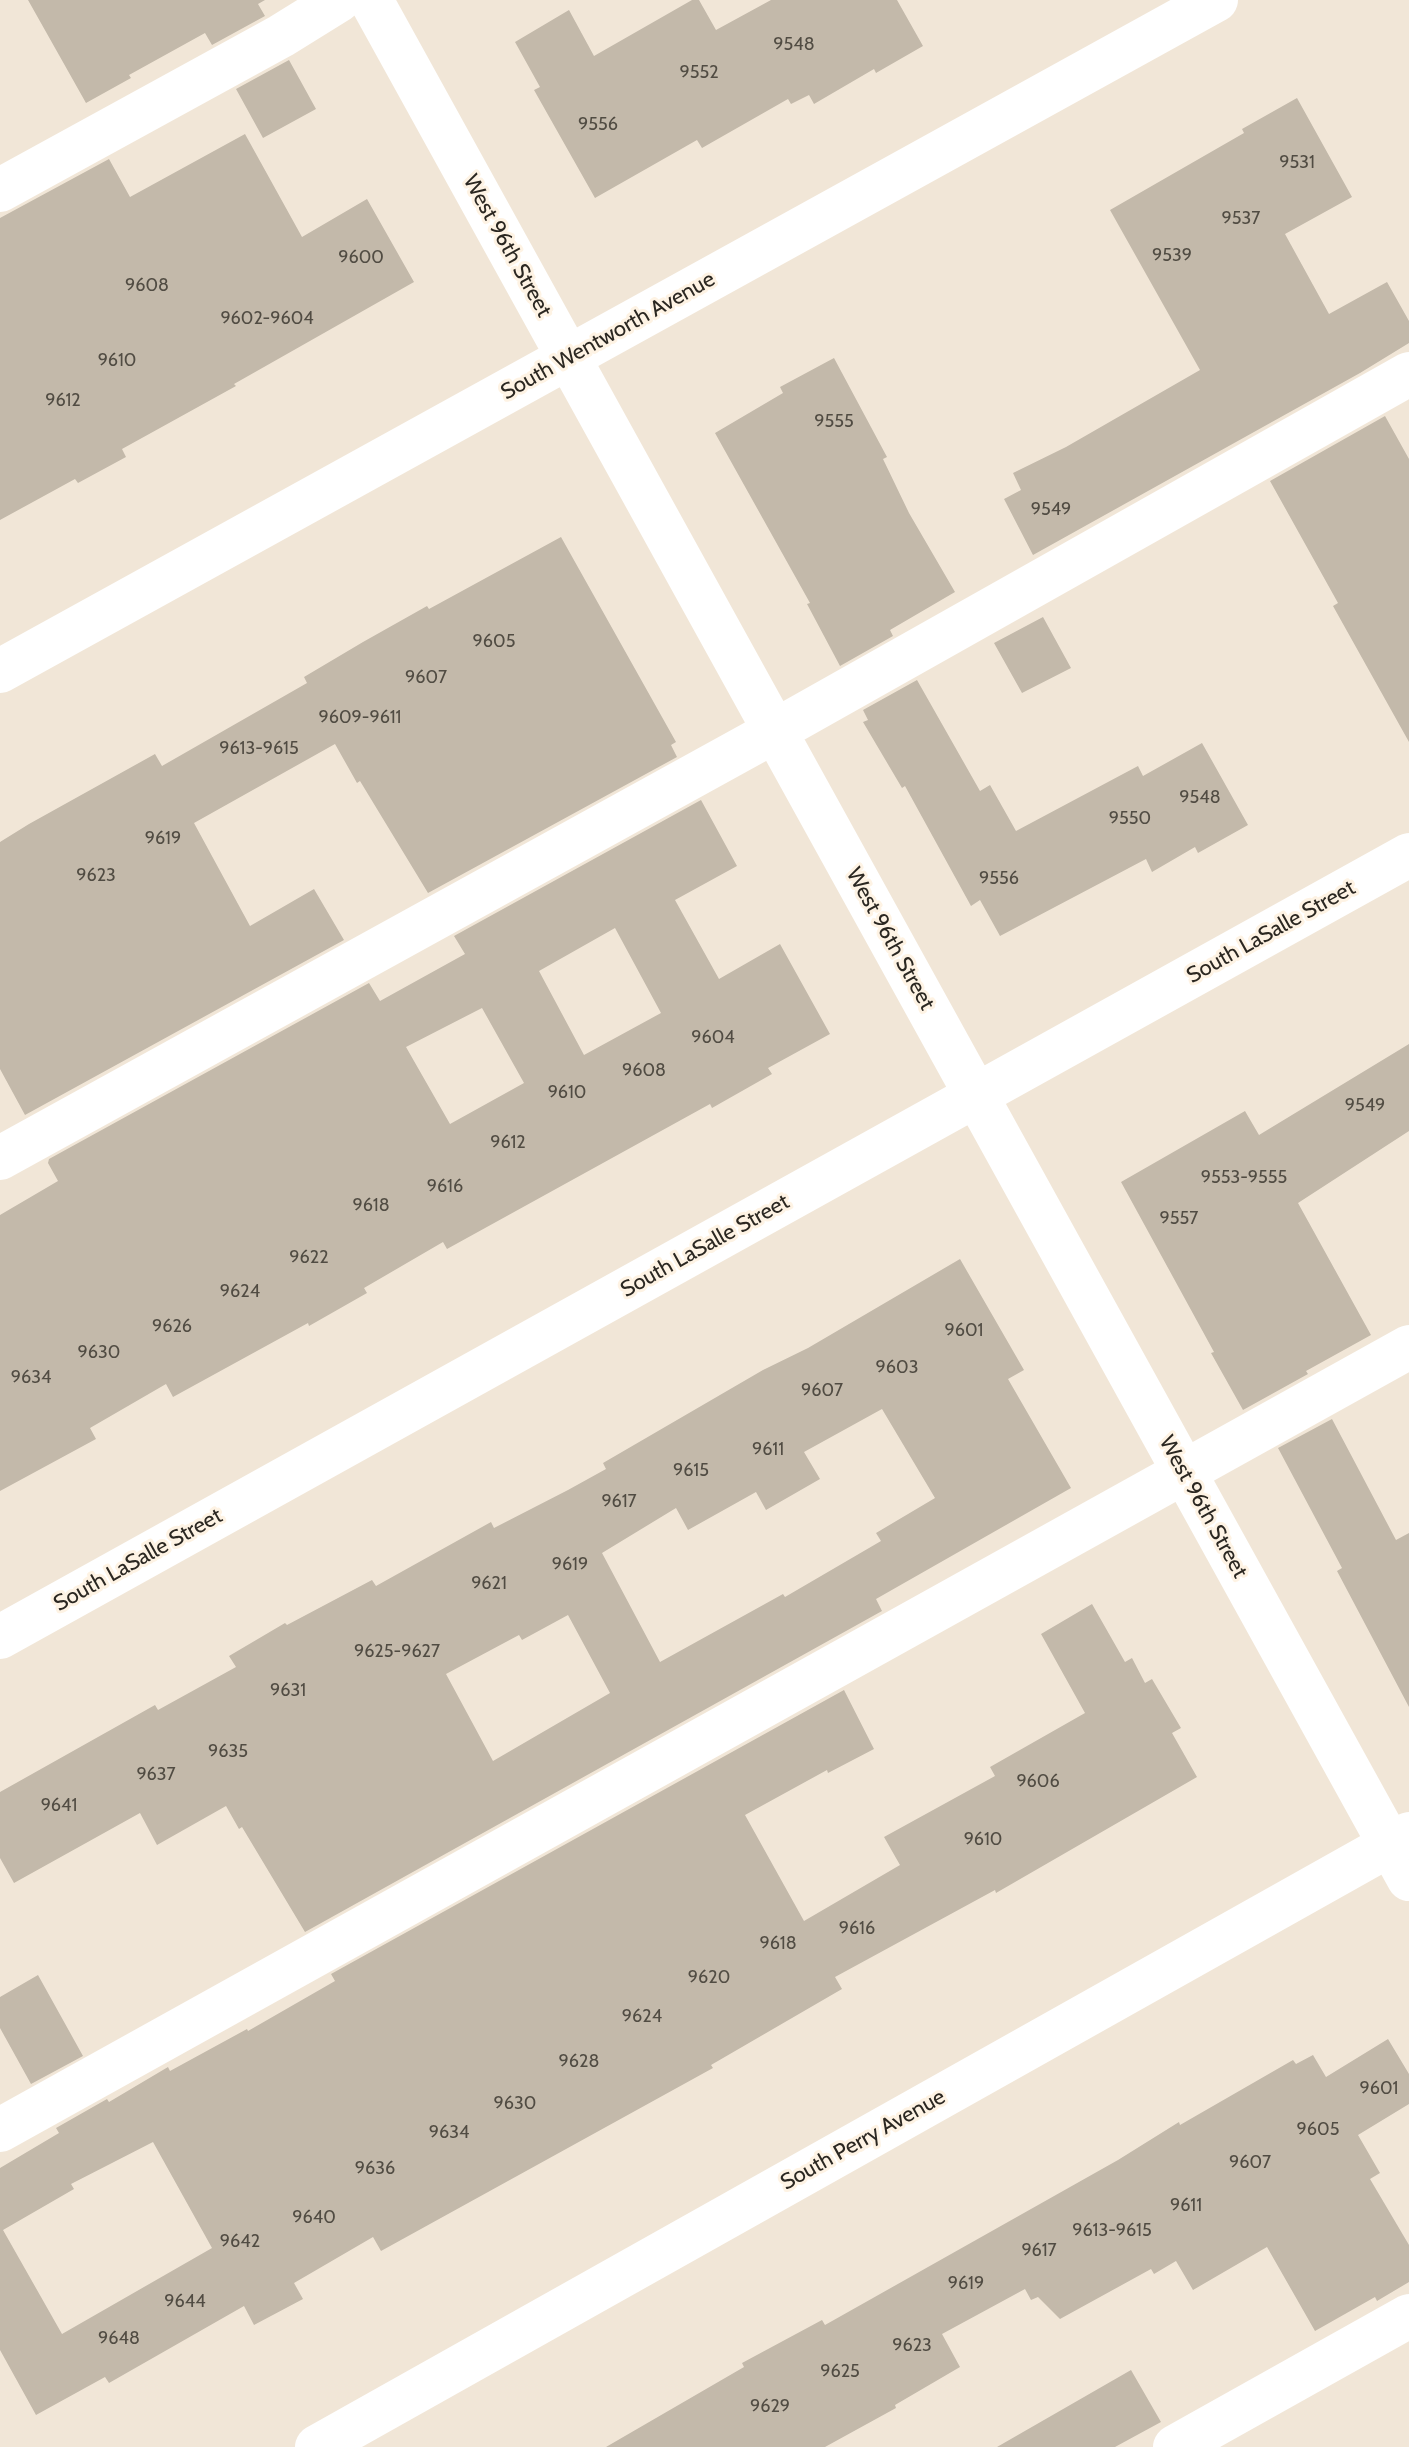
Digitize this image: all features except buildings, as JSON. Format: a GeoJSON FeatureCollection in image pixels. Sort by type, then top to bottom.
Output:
{"type":"FeatureCollection","features":[{"type":"Feature","properties":{"kind":"street"},"geometry":{"type":"LineString","coordinates":[[0,190],[281,36],[339,0]]}},
{"type":"Feature","properties":{"kind":"street","name":"West 96th Street"},"geometry":{"type":"LineString","coordinates":[[371,0],[1184,1472],[1403,1852]]}},
{"type":"Feature","properties":{"kind":"street","name":"South Wentworth Avenue"},"geometry":{"type":"LineString","coordinates":[[0,671],[1216,0]]}},
{"type":"Feature","properties":{"kind":"street"},"geometry":{"type":"LineString","coordinates":[[0,1158],[775,731],[1409,374]]}},
{"type":"Feature","properties":{"kind":"street","name":"South LaSalle Street"},"geometry":{"type":"LineString","coordinates":[[0,1637],[1409,855]]}},
{"type":"Feature","properties":{"kind":"street"},"geometry":{"type":"LineString","coordinates":[[0,2130],[1409,1347]]}},
{"type":"Feature","properties":{"kind":"street","name":"South Perry Avenue"},"geometry":{"type":"LineString","coordinates":[[317,2447],[1403,1852]]}},
{"type":"Feature","properties":{"kind":"street"},"geometry":{"type":"LineString","coordinates":[[1175,2447],[1409,2316]]}}]}
